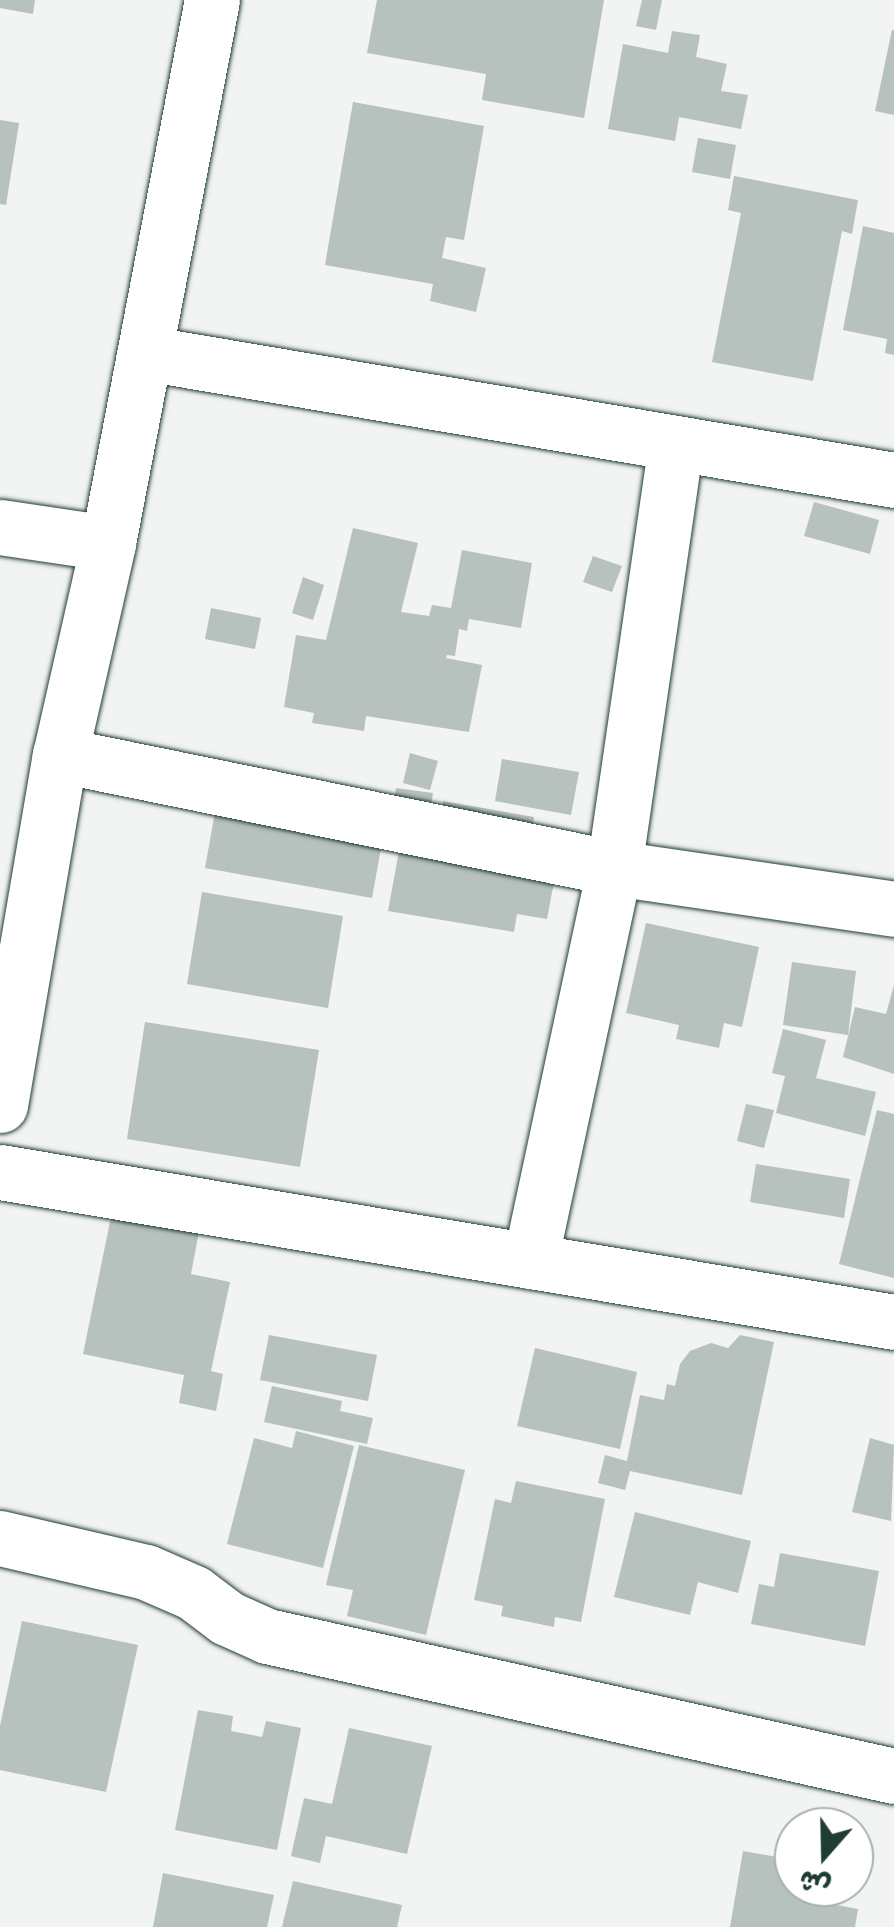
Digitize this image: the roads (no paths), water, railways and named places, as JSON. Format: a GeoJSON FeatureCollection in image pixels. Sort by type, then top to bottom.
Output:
{"type":"FeatureCollection","features":[{"type":"Feature","properties":{"kind":"street"},"geometry":{"type":"LineString","coordinates":[[0,1105],[8,1026],[60,755],[108,542],[212,0]]}},
{"type":"Feature","properties":{"kind":"street"},"geometry":{"type":"LineString","coordinates":[[144,353],[894,480]]}},
{"type":"Feature","properties":{"kind":"street"},"geometry":{"type":"LineString","coordinates":[[530,1261],[614,868],[676,444]]}},
{"type":"Feature","properties":{"kind":"street"},"geometry":{"type":"LineString","coordinates":[[0,527],[108,542]]}},
{"type":"Feature","properties":{"kind":"street"},"geometry":{"type":"LineString","coordinates":[[60,755],[614,868],[894,908]]}},
{"type":"Feature","properties":{"kind":"street"},"geometry":{"type":"LineString","coordinates":[[0,1172],[894,1322]]}},
{"type":"Feature","properties":{"kind":"street"},"geometry":{"type":"LineString","coordinates":[[0,1538],[146,1572],[194,1593],[227,1618],[266,1636],[894,1776]]}}]}
